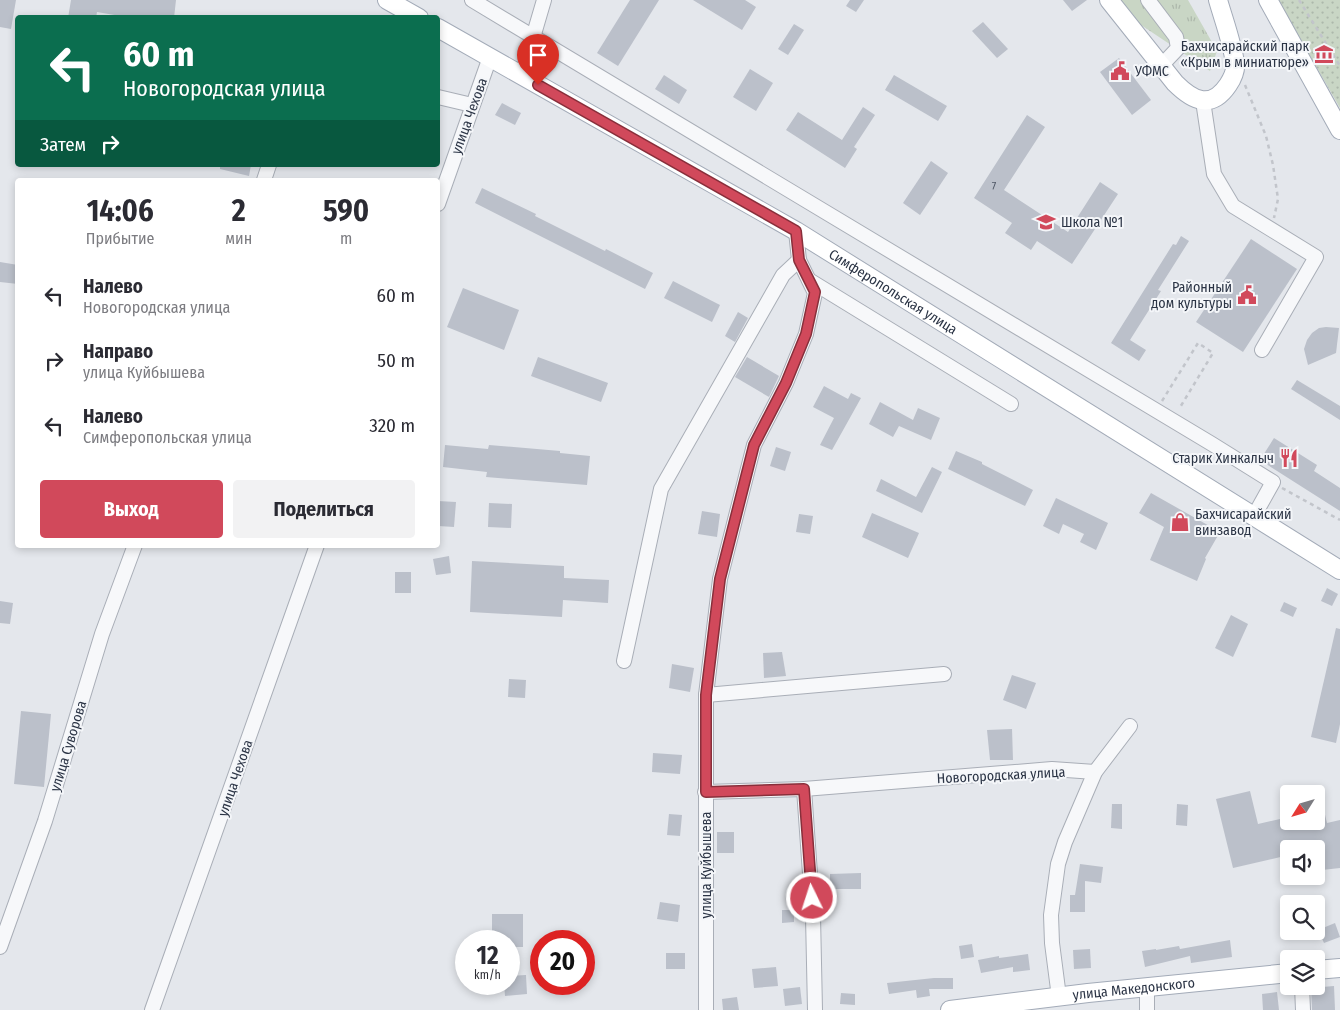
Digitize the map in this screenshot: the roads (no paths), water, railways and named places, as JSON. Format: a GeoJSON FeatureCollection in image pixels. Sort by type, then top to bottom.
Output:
{"type":"FeatureCollection","features":[{"type":"Feature","properties":{"kind":"main road"},"geometry":{"type":"LineString","coordinates":[[387,0],[414,15]]}},
{"type":"Feature","properties":{"kind":"main road"},"geometry":{"type":"LineString","coordinates":[[1109,0],[1187,96],[1203,100],[1215,98],[1224,92],[1232,80],[1236,65],[1218,0]]}},
{"type":"Feature","properties":{"kind":"main road"},"geometry":{"type":"LineString","coordinates":[[1268,0],[1340,130]]}},
{"type":"Feature","properties":{"kind":"main road","name":"Симферопольская улица"},"geometry":{"type":"LineString","coordinates":[[440,29],[796,231],[1340,570]]}},
{"type":"Feature","properties":{"kind":"main road"},"geometry":{"type":"LineString","coordinates":[[1325,969],[1340,968]]}},
{"type":"Feature","properties":{"kind":"main road","name":"улица Македонского"},"geometry":{"type":"LineString","coordinates":[[950,1010],[1280,974]]}},
{"type":"Feature","properties":{"kind":"street"},"geometry":{"type":"LineString","coordinates":[[472,0],[1273,482],[1254,516]]}},
{"type":"Feature","properties":{"kind":"street"},"geometry":{"type":"LineString","coordinates":[[522,75],[544,0]]}},
{"type":"Feature","properties":{"kind":"street"},"geometry":{"type":"LineString","coordinates":[[1148,0],[1176,37],[1178,48],[1161,66]]}},
{"type":"Feature","properties":{"kind":"street","name":"улица Чехова"},"geometry":{"type":"LineString","coordinates":[[440,198],[490,57]]}},
{"type":"Feature","properties":{"kind":"street"},"geometry":{"type":"LineString","coordinates":[[440,97],[472,105]]}},
{"type":"Feature","properties":{"kind":"street"},"geometry":{"type":"LineString","coordinates":[[1203,100],[1214,174],[1233,206],[1316,257],[1262,350]]}},
{"type":"Feature","properties":{"kind":"street","name":"улица Куйбышева"},"geometry":{"type":"LineString","coordinates":[[706,1010],[706,695],[720,579],[754,445],[786,383],[806,334],[815,292],[799,260],[796,231]]}},
{"type":"Feature","properties":{"kind":"street"},"geometry":{"type":"LineString","coordinates":[[624,661],[661,489],[783,275],[799,260]]}},
{"type":"Feature","properties":{"kind":"street"},"geometry":{"type":"LineString","coordinates":[[809,280],[1011,404]]}},
{"type":"Feature","properties":{"kind":"street","name":"улица Суворова"},"geometry":{"type":"LineString","coordinates":[[0,947],[45,821],[102,634],[134,548]]}},
{"type":"Feature","properties":{"kind":"street","name":"улица Чехова"},"geometry":{"type":"LineString","coordinates":[[152,1010],[316,548]]}},
{"type":"Feature","properties":{"kind":"street"},"geometry":{"type":"LineString","coordinates":[[706,695],[944,674]]}},
{"type":"Feature","properties":{"kind":"street"},"geometry":{"type":"LineString","coordinates":[[1059,997],[1052,943],[1051,915],[1058,864],[1065,842],[1095,772],[1130,726]]}},
{"type":"Feature","properties":{"kind":"street","name":"Новогородская улица"},"geometry":{"type":"LineString","coordinates":[[706,792],[804,789],[1052,769],[1095,772]]}},
{"type":"Feature","properties":{"kind":"street"},"geometry":{"type":"LineString","coordinates":[[804,789],[813,916],[815,1010]]}},
{"type":"Feature","properties":{"kind":"street"},"geometry":{"type":"LineString","coordinates":[[1147,988],[1147,1010]]}},
{"type":"Feature","properties":{"kind":"street"},"geometry":{"type":"LineString","coordinates":[[1302,995],[1303,1010]]}},
{"type":"Feature","properties":{"kind":"place","name":"Бахчисарайский парк «Крым в миниатюре»"},"geometry":{"type":"Point","coordinates":[1324,54]}},
{"type":"Feature","properties":{"kind":"place","name":"УФМС"},"geometry":{"type":"Point","coordinates":[1120,71]}},
{"type":"Feature","properties":{"kind":"place","name":"Школа №1"},"geometry":{"type":"Point","coordinates":[1046,222]}},
{"type":"Feature","properties":{"kind":"place","name":"Районный дом культуры"},"geometry":{"type":"Point","coordinates":[1247,295]}},
{"type":"Feature","properties":{"kind":"place","name":"Старик Хинкалыч"},"geometry":{"type":"Point","coordinates":[1289,458]}},
{"type":"Feature","properties":{"kind":"place","name":"Бахчисарайский винзавод"},"geometry":{"type":"Point","coordinates":[1180,522]}}]}
